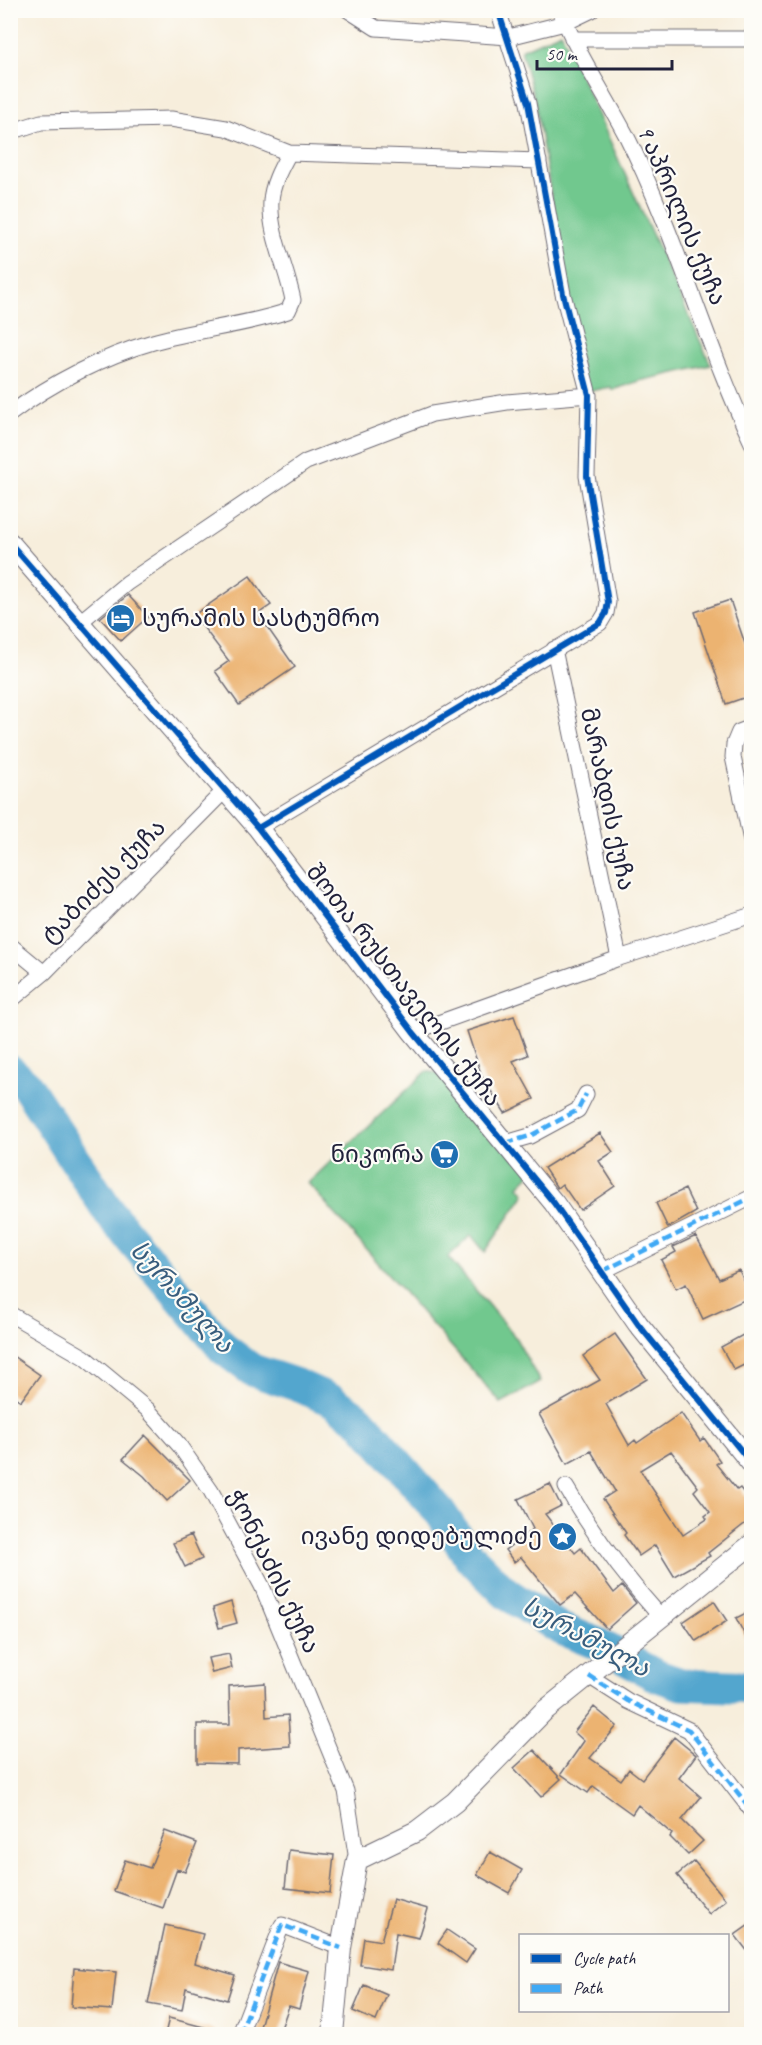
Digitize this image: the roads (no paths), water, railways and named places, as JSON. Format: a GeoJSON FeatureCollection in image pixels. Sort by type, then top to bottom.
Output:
{"type":"FeatureCollection","features":[{"type":"Feature","properties":{"kind":"street"},"geometry":{"type":"LineString","coordinates":[[348,10],[376,28],[509,37],[562,17],[592,10]]}},
{"type":"Feature","properties":{"kind":"street"},"geometry":{"type":"LineString","coordinates":[[258,828],[600,623],[606,613],[608,602],[587,476],[589,394],[563,294],[528,103],[509,37],[498,10]]}},
{"type":"Feature","properties":{"kind":"street","name":"9 აპრილის ქუჩა"},"geometry":{"type":"LineString","coordinates":[[562,17],[626,135],[750,435]]}},
{"type":"Feature","properties":{"kind":"street"},"geometry":{"type":"LineString","coordinates":[[572,39],[752,39]]}},
{"type":"Feature","properties":{"kind":"street"},"geometry":{"type":"LineString","coordinates":[[10,132],[41,122],[171,119],[226,128],[289,153],[539,161]]}},
{"type":"Feature","properties":{"kind":"street"},"geometry":{"type":"LineString","coordinates":[[10,414],[55,385],[152,342],[288,311],[293,300],[273,222],[271,200],[275,181],[289,153]]}},
{"type":"Feature","properties":{"kind":"street"},"geometry":{"type":"LineString","coordinates":[[80,622],[127,583],[306,462],[432,414],[507,402],[589,394]]}},
{"type":"Feature","properties":{"kind":"street","name":"შოთა რუსთაველის ქუჩა"},"geometry":{"type":"LineString","coordinates":[[10,543],[258,828],[413,1032],[554,1203],[638,1324],[752,1464]]}},
{"type":"Feature","properties":{"kind":"street","name":"მარაბდის ქუჩა"},"geometry":{"type":"LineString","coordinates":[[554,649],[619,958]]}},
{"type":"Feature","properties":{"kind":"street"},"geometry":{"type":"LineString","coordinates":[[752,727],[739,732],[734,744],[733,758],[752,845]]}},
{"type":"Feature","properties":{"kind":"street","name":"ტაბიძეს ქუჩა"},"geometry":{"type":"LineString","coordinates":[[10,1001],[44,973],[226,789]]}},
{"type":"Feature","properties":{"kind":"street"},"geometry":{"type":"LineString","coordinates":[[413,1032],[619,958],[752,915]]}},
{"type":"Feature","properties":{"kind":"street"},"geometry":{"type":"LineString","coordinates":[[10,945],[44,973]]}},
{"type":"Feature","properties":{"kind":"street"},"geometry":{"type":"LineString","coordinates":[[506,1143],[530,1136],[578,1110],[586,1094]]}},
{"type":"Feature","properties":{"kind":"street"},"geometry":{"type":"LineString","coordinates":[[603,1271],[752,1197]]}},
{"type":"Feature","properties":{"kind":"street","name":"ჭონქაძის ქუჩა"},"geometry":{"type":"LineString","coordinates":[[10,1314],[84,1357],[147,1409],[179,1445],[211,1491],[262,1586],[346,1791],[357,1860]]}},
{"type":"Feature","properties":{"kind":"street"},"geometry":{"type":"LineString","coordinates":[[566,1487],[589,1527],[627,1580],[660,1616]]}},
{"type":"Feature","properties":{"kind":"street"},"geometry":{"type":"LineString","coordinates":[[333,2034],[341,1948],[357,1860],[417,1832],[455,1802],[543,1712],[752,1544]]}},
{"type":"Feature","properties":{"kind":"street"},"geometry":{"type":"LineString","coordinates":[[592,1674],[628,1701],[689,1730],[752,1811]]}},
{"type":"Feature","properties":{"kind":"street"},"geometry":{"type":"LineString","coordinates":[[240,2034],[282,1925],[341,1948]]}},
{"type":"Feature","properties":{"kind":"waterway","name":"სურამულა"},"geometry":{"type":"LineString","coordinates":[[10,1071],[26,1085],[111,1215],[224,1349],[252,1370],[297,1385],[333,1401],[359,1419],[440,1512],[469,1556],[506,1593],[559,1628],[598,1644],[655,1675],[681,1684],[752,1687]]}},
{"type":"Feature","properties":{"kind":"place","name":"სურამის სასტუმრო"},"geometry":{"type":"Point","coordinates":[121,618]}},
{"type":"Feature","properties":{"kind":"place","name":"ნიკორა"},"geometry":{"type":"Point","coordinates":[445,1154]}},
{"type":"Feature","properties":{"kind":"place","name":"ივანე დიდებულიძე"},"geometry":{"type":"Point","coordinates":[563,1536]}}]}
